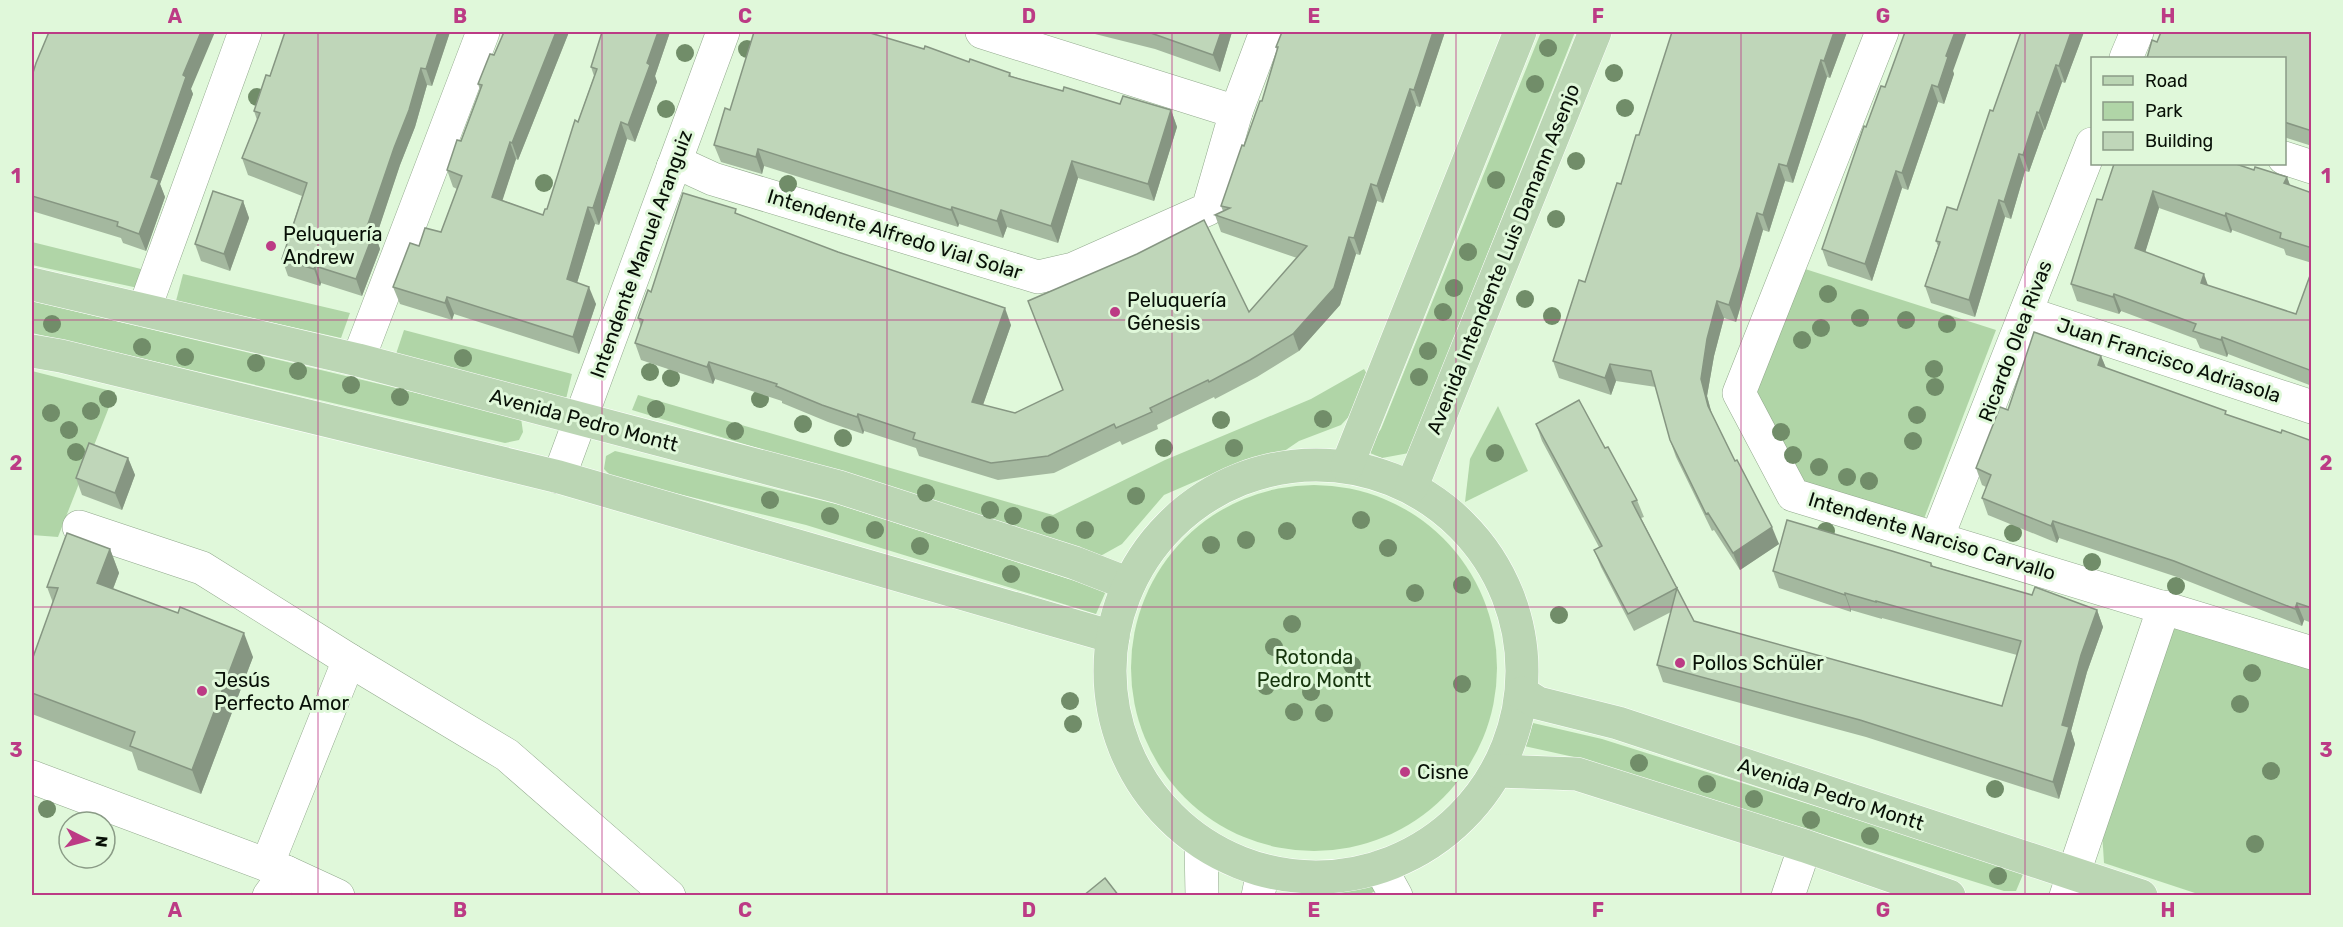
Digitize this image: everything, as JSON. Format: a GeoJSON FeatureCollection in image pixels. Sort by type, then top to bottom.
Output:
{"type":"FeatureCollection","features":[{"type":"Feature","properties":{"kind":"main road"},"geometry":{"type":"LineString","coordinates":[[1347,466],[1520,32]]}},
{"type":"Feature","properties":{"kind":"main road","name":"Avenida Intendente Luis Damann Asenjo"},"geometry":{"type":"LineString","coordinates":[[1412,486],[1594,32]]}},
{"type":"Feature","properties":{"kind":"main road","name":"Avenida Pedro Montt"},"geometry":{"type":"LineString","coordinates":[[32,284],[358,360],[839,487],[1075,563],[1129,584]]}},
{"type":"Feature","properties":{"kind":"main road"},"geometry":{"type":"LineString","coordinates":[[32,351],[61,356],[559,477],[1113,638]]}},
{"type":"Feature","properties":{"kind":"main road"},"geometry":{"type":"LineString","coordinates":[[1294,465],[1347,466],[1373,471],[1412,486],[1468,529],[1501,578],[1520,634],[1522,693],[1513,733],[1497,771],[1475,803],[1448,830],[1416,852],[1380,867],[1322,878],[1260,883],[1201,843],[1171,818],[1146,788],[1126,753],[1115,716],[1110,676],[1113,638],[1129,584],[1156,539],[1196,503],[1243,477],[1294,465]]}},
{"type":"Feature","properties":{"kind":"main road","name":"Avenida Pedro Montt"},"geometry":{"type":"LineString","coordinates":[[1522,693],[1538,703],[1618,723],[2069,885],[2141,896]]}},
{"type":"Feature","properties":{"kind":"main road"},"geometry":{"type":"LineString","coordinates":[[1497,771],[1577,774],[1805,846],[1949,896]]}},
{"type":"Feature","properties":{"kind":"street"},"geometry":{"type":"LineString","coordinates":[[144,310],[245,32]]}},
{"type":"Feature","properties":{"kind":"street"},"geometry":{"type":"LineString","coordinates":[[358,360],[483,32]]}},
{"type":"Feature","properties":{"kind":"street","name":"Intendente Manuel Aranguiz"},"geometry":{"type":"LineString","coordinates":[[559,477],[723,32]]}},
{"type":"Feature","properties":{"kind":"street"},"geometry":{"type":"LineString","coordinates":[[982,32],[1236,112]]}},
{"type":"Feature","properties":{"kind":"street","name":"Intendente Alfredo Vial Solar"},"geometry":{"type":"LineString","coordinates":[[673,167],[689,168],[712,179],[1038,277],[1073,269],[1208,209],[1236,112],[1266,32]]}},
{"type":"Feature","properties":{"kind":"street","name":"Intendente Narciso Carvallo"},"geometry":{"type":"LineString","coordinates":[[1882,32],[1738,393],[1793,495],[2312,653]]}},
{"type":"Feature","properties":{"kind":"street"},"geometry":{"type":"LineString","coordinates":[[2126,57],[2137,32]]}},
{"type":"Feature","properties":{"kind":"street","name":"Ricardo Olea Rivas"},"geometry":{"type":"LineString","coordinates":[[1937,538],[2091,147]]}},
{"type":"Feature","properties":{"kind":"street"},"geometry":{"type":"LineString","coordinates":[[2286,159],[2312,167]]}},
{"type":"Feature","properties":{"kind":"street","name":"Juan Francisco Adriasola"},"geometry":{"type":"LineString","coordinates":[[2026,313],[2312,407]]}},
{"type":"Feature","properties":{"kind":"street"},"geometry":{"type":"LineString","coordinates":[[79,527],[202,568],[348,660],[507,755],[669,896]]}},
{"type":"Feature","properties":{"kind":"street"},"geometry":{"type":"LineString","coordinates":[[2069,885],[2164,607]]}},
{"type":"Feature","properties":{"kind":"street"},"geometry":{"type":"LineString","coordinates":[[274,878],[348,660]]}},
{"type":"Feature","properties":{"kind":"street"},"geometry":{"type":"LineString","coordinates":[[32,777],[274,878],[339,896]]}},
{"type":"Feature","properties":{"kind":"street"},"geometry":{"type":"LineString","coordinates":[[1201,843],[1202,896]]}},
{"type":"Feature","properties":{"kind":"street"},"geometry":{"type":"LineString","coordinates":[[1788,896],[1805,846]]}},
{"type":"Feature","properties":{"kind":"street"},"geometry":{"type":"LineString","coordinates":[[1380,867],[1396,896]]}},
{"type":"Feature","properties":{"kind":"green space"},"geometry":{"type":"Polygon","coordinates":[[[1541,32],[1575,32],[1409,453],[1382,458],[1365,451],[1381,429],[1541,32]]]}},
{"type":"Feature","properties":{"kind":"green space"},"geometry":{"type":"Polygon","coordinates":[[[32,242],[145,270],[138,288],[32,265],[32,242]]]}},
{"type":"Feature","properties":{"kind":"green space"},"geometry":{"type":"Polygon","coordinates":[[[1802,268],[1996,330],[1922,524],[1794,478],[1755,392],[1802,268]]]}},
{"type":"Feature","properties":{"kind":"green space"},"geometry":{"type":"Polygon","coordinates":[[[183,274],[350,313],[341,338],[176,301],[183,274]]]}},
{"type":"Feature","properties":{"kind":"green space"},"geometry":{"type":"Polygon","coordinates":[[[32,301],[521,418],[523,432],[519,440],[505,443],[32,333],[32,301]]]}},
{"type":"Feature","properties":{"kind":"green space"},"geometry":{"type":"Polygon","coordinates":[[[404,330],[572,374],[566,399],[395,357],[404,330]]]}},
{"type":"Feature","properties":{"kind":"green space"},"geometry":{"type":"Polygon","coordinates":[[[1364,369],[1370,379],[1356,409],[1341,425],[1299,441],[1277,456],[1210,475],[1164,495],[1122,544],[1095,559],[800,461],[632,410],[638,395],[1053,515],[1165,460],[1311,399],[1364,369]]]}},
{"type":"Feature","properties":{"kind":"green space"},"geometry":{"type":"Polygon","coordinates":[[[32,371],[115,392],[58,537],[32,535],[32,371]]]}},
{"type":"Feature","properties":{"kind":"green space"},"geometry":{"type":"Polygon","coordinates":[[[1498,406],[1528,471],[1465,502],[1470,459],[1498,406]]]}},
{"type":"Feature","properties":{"kind":"green space"},"geometry":{"type":"Polygon","coordinates":[[[615,451],[840,505],[1106,591],[1096,614],[806,525],[613,478],[604,469],[606,456],[615,451]]]}},
{"type":"Feature","properties":{"kind":"green space","name":"Rotonda Pedro Montt"},"geometry":{"type":"Polygon","coordinates":[[[1314,485],[1350,488],[1384,499],[1416,516],[1444,538],[1466,566],[1483,598],[1494,632],[1497,668],[1494,704],[1483,738],[1466,770],[1444,798],[1416,820],[1384,837],[1350,848],[1314,851],[1278,848],[1244,837],[1212,820],[1184,798],[1162,770],[1145,738],[1134,704],[1131,668],[1134,632],[1145,598],[1162,566],[1184,538],[1212,516],[1244,499],[1278,488],[1314,485]]]}},
{"type":"Feature","properties":{"kind":"green space"},"geometry":{"type":"Polygon","coordinates":[[[2171,624],[2311,669],[2311,895],[2201,895],[2104,863],[2102,832],[2171,624]]]}},
{"type":"Feature","properties":{"kind":"green space"},"geometry":{"type":"Polygon","coordinates":[[[1533,723],[1602,739],[2024,872],[2016,891],[2004,891],[1583,759],[1524,746],[1533,723]]]}},
{"type":"Feature","properties":{"kind":"green space"},"geometry":{"type":"Polygon","coordinates":[[[1359,873],[1384,886],[1368,895],[1296,896],[1296,888],[1314,878],[1359,873]]]}},
{"type":"Feature","properties":{"kind":"building"},"geometry":{"type":"Polygon","coordinates":[[[49,32],[201,32],[183,75],[186,77],[151,177],[159,180],[139,234],[117,226],[118,222],[32,196],[32,76],[49,32]]]}},
{"type":"Feature","properties":{"kind":"building"},"geometry":{"type":"Polygon","coordinates":[[[285,32],[438,32],[426,69],[421,68],[409,110],[366,230],[374,232],[356,279],[315,266],[314,269],[282,259],[307,183],[242,158],[260,113],[254,111],[266,75],[270,76],[285,32]]]}},
{"type":"Feature","properties":{"kind":"building"},"geometry":{"type":"Polygon","coordinates":[[[504,32],[556,32],[512,143],[510,142],[492,197],[543,215],[547,209],[575,120],[578,122],[597,69],[591,67],[602,32],[658,32],[647,63],[650,65],[628,125],[621,122],[593,208],[588,207],[567,279],[589,287],[573,337],[447,297],[445,303],[393,287],[410,243],[419,246],[425,228],[441,232],[462,176],[447,170],[457,140],[461,141],[482,85],[478,84],[490,54],[494,55],[504,32]]]}},
{"type":"Feature","properties":{"kind":"building"},"geometry":{"type":"Polygon","coordinates":[[[754,32],[867,32],[924,49],[925,46],[969,62],[970,59],[1010,73],[1009,76],[1063,91],[1064,87],[1120,104],[1123,96],[1171,110],[1148,184],[1072,161],[1051,226],[1001,210],[997,221],[952,207],[951,210],[758,149],[756,157],[714,145],[725,108],[730,110],[754,32]]]}},
{"type":"Feature","properties":{"kind":"building"},"geometry":{"type":"Polygon","coordinates":[[[1148,32],[1221,32],[1213,55],[1148,32]]]}},
{"type":"Feature","properties":{"kind":"building"},"geometry":{"type":"Polygon","coordinates":[[[1282,32],[1433,32],[1414,90],[1410,89],[1377,186],[1371,184],[1354,238],[1349,237],[1334,288],[1293,334],[1209,382],[1208,380],[1150,408],[1152,412],[1116,428],[1114,424],[1048,456],[991,463],[913,439],[915,433],[822,405],[776,386],[777,384],[709,362],[707,367],[635,343],[643,320],[638,318],[648,290],[651,292],[683,193],[736,209],[735,213],[838,252],[1005,308],[972,402],[1015,413],[1063,390],[1028,301],[1137,254],[1204,220],[1249,312],[1307,246],[1215,215],[1230,208],[1221,206],[1242,145],[1244,146],[1260,101],[1262,101],[1282,32]]]}},
{"type":"Feature","properties":{"kind":"building"},"geometry":{"type":"Polygon","coordinates":[[[1672,32],[1834,32],[1824,61],[1821,60],[1787,166],[1779,164],[1763,215],[1757,213],[1729,305],[1717,301],[1707,339],[1701,379],[1708,406],[1735,461],[1737,460],[1772,527],[1733,553],[1708,513],[1706,514],[1670,440],[1651,371],[1610,364],[1605,378],[1553,361],[1579,280],[1585,282],[1617,183],[1621,184],[1636,135],[1639,135],[1672,32]]]}},
{"type":"Feature","properties":{"kind":"building"},"geometry":{"type":"Polygon","coordinates":[[[1905,32],[1955,32],[1938,87],[1932,85],[1902,173],[1896,171],[1865,264],[1822,249],[1864,126],[1866,127],[1881,86],[1885,87],[1905,32]]]}},
{"type":"Feature","properties":{"kind":"building"},"geometry":{"type":"Polygon","coordinates":[[[2021,32],[2071,32],[2059,66],[2056,65],[2039,113],[2037,112],[2023,155],[2019,154],[2004,202],[1999,200],[1969,300],[1925,286],[1940,242],[1936,241],[1947,207],[1957,210],[1990,110],[1993,111],[2021,32]]]}},
{"type":"Feature","properties":{"kind":"building"},"geometry":{"type":"Polygon","coordinates":[[[2161,32],[2312,32],[2312,131],[2286,123],[2286,57],[2147,57],[2152,40],[2157,42],[2161,32]]]}},
{"type":"Feature","properties":{"kind":"building"},"geometry":{"type":"Polygon","coordinates":[[[2114,165],[2239,165],[2254,170],[2255,167],[2287,177],[2284,183],[2312,193],[2312,248],[2280,238],[2281,233],[2226,213],[2225,216],[2153,191],[2135,248],[2204,274],[2201,283],[2296,314],[2312,270],[2312,371],[2222,337],[2221,340],[2193,331],[2196,324],[2114,294],[2113,297],[2071,284],[2097,199],[2102,200],[2114,165]]]}},
{"type":"Feature","properties":{"kind":"building"},"geometry":{"type":"Polygon","coordinates":[[[213,191],[243,201],[224,254],[195,244],[213,191]]]}},
{"type":"Feature","properties":{"kind":"building"},"geometry":{"type":"Polygon","coordinates":[[[2034,332],[2101,356],[2098,365],[2226,411],[2225,414],[2312,441],[2312,608],[2297,603],[2295,609],[2174,561],[2053,521],[2051,526],[1982,498],[1991,475],[1976,468],[2000,407],[2008,410],[2034,332]]]}},
{"type":"Feature","properties":{"kind":"building"},"geometry":{"type":"Polygon","coordinates":[[[1579,400],[1637,500],[1632,502],[1677,588],[1628,614],[1594,550],[1602,546],[1536,424],[1579,400]]]}},
{"type":"Feature","properties":{"kind":"building"},"geometry":{"type":"Polygon","coordinates":[[[89,443],[128,458],[115,493],[76,478],[89,443]]]}},
{"type":"Feature","properties":{"kind":"building"},"geometry":{"type":"Polygon","coordinates":[[[1787,520],[1931,563],[1931,566],[2032,595],[2035,587],[2097,610],[2081,655],[2062,725],[2069,727],[2053,782],[1860,720],[1657,665],[1677,588],[1694,621],[2002,706],[2021,641],[1876,601],[1845,593],[1845,595],[1773,571],[1787,520]]]}},
{"type":"Feature","properties":{"kind":"building"},"geometry":{"type":"Polygon","coordinates":[[[67,533],[110,549],[97,583],[178,613],[180,607],[244,633],[192,770],[130,746],[135,732],[32,693],[32,660],[58,588],[47,587],[67,533]]]}},
{"type":"Feature","properties":{"kind":"building"},"geometry":{"type":"Polygon","coordinates":[[[1105,878],[1119,896],[1083,896],[1105,878]]]}},
{"type":"Feature","properties":{"kind":"place","name":"Peluquería Andrew"},"geometry":{"type":"Point","coordinates":[271,246]}},
{"type":"Feature","properties":{"kind":"place","name":"Peluquería Génesis"},"geometry":{"type":"Point","coordinates":[1115,312]}},
{"type":"Feature","properties":{"kind":"place","name":"Pollos Schüler"},"geometry":{"type":"Point","coordinates":[1680,663]}},
{"type":"Feature","properties":{"kind":"place","name":"Jesús Perfecto Amor"},"geometry":{"type":"Point","coordinates":[202,691]}},
{"type":"Feature","properties":{"kind":"place","name":"Cisne"},"geometry":{"type":"Point","coordinates":[1405,772]}}]}
